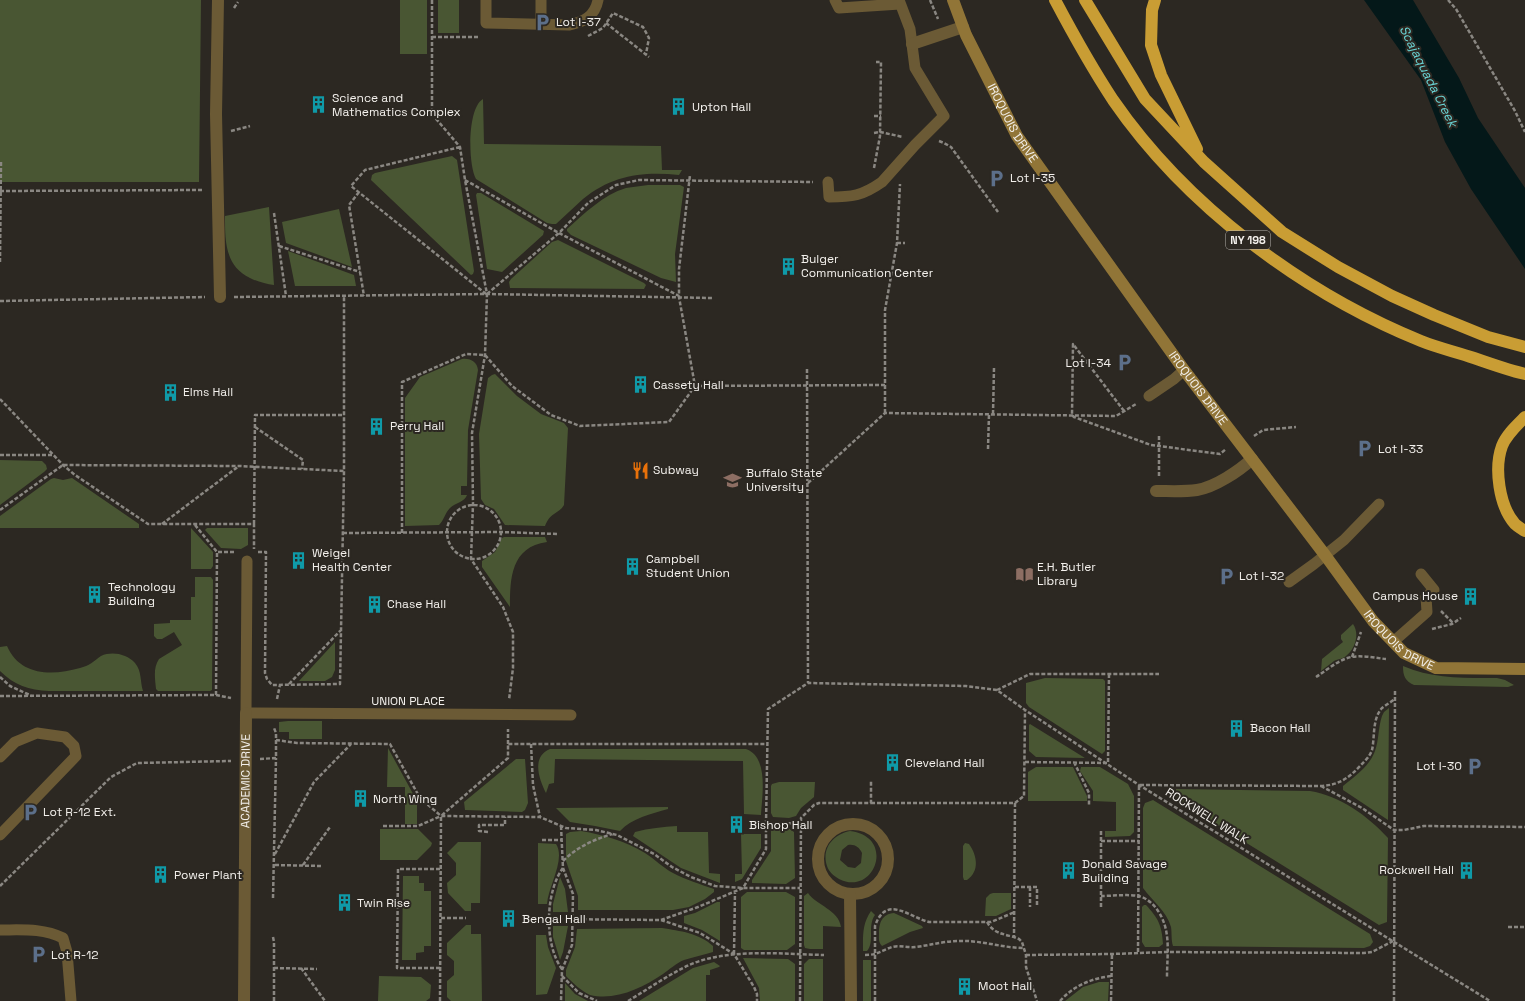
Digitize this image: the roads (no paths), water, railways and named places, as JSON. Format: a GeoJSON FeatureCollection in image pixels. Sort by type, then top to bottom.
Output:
{"type":"FeatureCollection","features":[{"type":"Feature","properties":{"kind":"highway","name":"NY 198"},"geometry":{"type":"LineString","coordinates":[[1055,0],[1084,53],[1114,100],[1139,134],[1201,202],[1287,269],[1333,298],[1377,321],[1422,341],[1525,374]]}},
{"type":"Feature","properties":{"kind":"highway","name":"NY 198"},"geometry":{"type":"LineString","coordinates":[[1085,0],[1145,98],[1204,162],[1282,232],[1338,267],[1392,296],[1488,337],[1525,347]]}},
{"type":"Feature","properties":{"kind":"highway"},"geometry":{"type":"LineString","coordinates":[[1156,0],[1152,10],[1151,46],[1160,75],[1204,162]]}},
{"type":"Feature","properties":{"kind":"highway"},"geometry":{"type":"LineString","coordinates":[[1525,417],[1502,445],[1498,462],[1498,485],[1506,509],[1515,523],[1525,531]]}},
{"type":"Feature","properties":{"kind":"street"},"geometry":{"type":"LineString","coordinates":[[218,0],[216,114],[220,297]]}},
{"type":"Feature","properties":{"kind":"street","name":"IROQUOIS DRIVE"},"geometry":{"type":"LineString","coordinates":[[953,0],[963,27],[1017,136],[1184,370],[1325,555],[1373,621],[1404,654],[1436,668],[1525,669]]}},
{"type":"Feature","properties":{"kind":"street"},"geometry":{"type":"LineString","coordinates":[[912,44],[963,27]]}},
{"type":"Feature","properties":{"kind":"street"},"geometry":{"type":"LineString","coordinates":[[1158,486],[1189,491],[1202,489],[1242,468],[1252,459]]}},
{"type":"Feature","properties":{"kind":"street","name":"ACADEMIC DRIVE"},"geometry":{"type":"LineString","coordinates":[[244,1001],[246,713]]}},
{"type":"Feature","properties":{"kind":"street"},"geometry":{"type":"LineString","coordinates":[[853,823],[865,826],[876,832],[883,840],[888,851],[888,862],[885,874],[878,883],[869,890],[858,894],[850,894],[835,890],[826,882],[820,872],[817,861],[818,850],[827,834],[831,830],[842,825],[853,823]]}},
{"type":"Feature","properties":{"kind":"street"},"geometry":{"type":"LineString","coordinates":[[850,894],[851,1001]]}},
{"type":"Feature","properties":{"kind":"lane"},"geometry":{"type":"LineString","coordinates":[[486,0],[486,23],[570,25],[579,23],[593,13],[598,0]]}},
{"type":"Feature","properties":{"kind":"lane"},"geometry":{"type":"LineString","coordinates":[[541,0],[541,24]]}},
{"type":"Feature","properties":{"kind":"lane"},"geometry":{"type":"LineString","coordinates":[[828,182],[829,197],[852,197],[875,187],[882,182],[915,145],[944,116],[915,68],[910,29],[899,2],[839,8],[835,0]]}},
{"type":"Feature","properties":{"kind":"lane"},"geometry":{"type":"LineString","coordinates":[[1149,396],[1174,379],[1184,370]]}},
{"type":"Feature","properties":{"kind":"lane"},"geometry":{"type":"LineString","coordinates":[[1289,582],[1344,540],[1379,504]]}},
{"type":"Feature","properties":{"kind":"lane","name":"ACADEMIC DRIVE"},"geometry":{"type":"LineString","coordinates":[[246,713],[247,561]]}},
{"type":"Feature","properties":{"kind":"lane"},"geometry":{"type":"LineString","coordinates":[[1393,642],[1427,612],[1426,597],[1434,590],[1422,574]]}},
{"type":"Feature","properties":{"kind":"lane","name":"UNION PLACE"},"geometry":{"type":"LineString","coordinates":[[246,713],[571,715]]}},
{"type":"Feature","properties":{"kind":"lane"},"geometry":{"type":"LineString","coordinates":[[0,756],[15,742],[37,733],[65,738],[74,746],[76,756],[0,835]]}},
{"type":"Feature","properties":{"kind":"lane"},"geometry":{"type":"LineString","coordinates":[[0,930],[40,930],[63,938],[67,952],[71,1001]]}},
{"type":"Feature","properties":{"kind":"water","name":"Scajaquada Creek"},"geometry":{"type":"Polygon","coordinates":[[[1364,0],[1413,0],[1459,78],[1478,118],[1525,188],[1525,269],[1471,189],[1445,142],[1421,80],[1364,0]]]}},
{"type":"Feature","properties":{"kind":"place","name":"Lot I-37"},"geometry":{"type":"Point","coordinates":[543,22]}},
{"type":"Feature","properties":{"kind":"place","name":"Science and Mathematics Complex"},"geometry":{"type":"Point","coordinates":[319,105]}},
{"type":"Feature","properties":{"kind":"place","name":"Upton Hall"},"geometry":{"type":"Point","coordinates":[679,107]}},
{"type":"Feature","properties":{"kind":"place","name":"Lot I-35"},"geometry":{"type":"Point","coordinates":[997,178]}},
{"type":"Feature","properties":{"kind":"place","name":"Bulger Communication Center"},"geometry":{"type":"Point","coordinates":[788,266]}},
{"type":"Feature","properties":{"kind":"place","name":"Lot I-34"},"geometry":{"type":"Point","coordinates":[1124,363]}},
{"type":"Feature","properties":{"kind":"place","name":"Cassety Hall"},"geometry":{"type":"Point","coordinates":[640,385]}},
{"type":"Feature","properties":{"kind":"place","name":"Elms Hall"},"geometry":{"type":"Point","coordinates":[170,392]}},
{"type":"Feature","properties":{"kind":"place","name":"Perry Hall"},"geometry":{"type":"Point","coordinates":[377,426]}},
{"type":"Feature","properties":{"kind":"place","name":"Lot I-33"},"geometry":{"type":"Point","coordinates":[1365,449]}},
{"type":"Feature","properties":{"kind":"place","name":"Subway"},"geometry":{"type":"Point","coordinates":[640,470]}},
{"type":"Feature","properties":{"kind":"place","name":"Buffalo State University"},"geometry":{"type":"Point","coordinates":[733,480]}},
{"type":"Feature","properties":{"kind":"place","name":"Weigel Health Center"},"geometry":{"type":"Point","coordinates":[299,560]}},
{"type":"Feature","properties":{"kind":"place","name":"Campbell Student Union"},"geometry":{"type":"Point","coordinates":[633,566]}},
{"type":"Feature","properties":{"kind":"place","name":"E.H. Butler Library"},"geometry":{"type":"Point","coordinates":[1024,574]}},
{"type":"Feature","properties":{"kind":"place","name":"Lot I-32"},"geometry":{"type":"Point","coordinates":[1226,576]}},
{"type":"Feature","properties":{"kind":"place","name":"Technology Building"},"geometry":{"type":"Point","coordinates":[95,594]}},
{"type":"Feature","properties":{"kind":"place","name":"Campus House"},"geometry":{"type":"Point","coordinates":[1471,596]}},
{"type":"Feature","properties":{"kind":"place","name":"Chase Hall"},"geometry":{"type":"Point","coordinates":[374,604]}},
{"type":"Feature","properties":{"kind":"place","name":"Bacon Hall"},"geometry":{"type":"Point","coordinates":[1237,728]}},
{"type":"Feature","properties":{"kind":"place","name":"Cleveland Hall"},"geometry":{"type":"Point","coordinates":[892,763]}},
{"type":"Feature","properties":{"kind":"place","name":"Lot I-30"},"geometry":{"type":"Point","coordinates":[1475,766]}},
{"type":"Feature","properties":{"kind":"place","name":"North Wing"},"geometry":{"type":"Point","coordinates":[360,799]}},
{"type":"Feature","properties":{"kind":"place","name":"Lot R-12 Ext."},"geometry":{"type":"Point","coordinates":[30,812]}},
{"type":"Feature","properties":{"kind":"place","name":"Bishop Hall"},"geometry":{"type":"Point","coordinates":[736,825]}},
{"type":"Feature","properties":{"kind":"place","name":"Rockwell Hall"},"geometry":{"type":"Point","coordinates":[1467,870]}},
{"type":"Feature","properties":{"kind":"place","name":"Donald Savage Building"},"geometry":{"type":"Point","coordinates":[1069,871]}},
{"type":"Feature","properties":{"kind":"place","name":"Power Plant"},"geometry":{"type":"Point","coordinates":[161,875]}},
{"type":"Feature","properties":{"kind":"place","name":"Twin Rise"},"geometry":{"type":"Point","coordinates":[344,903]}},
{"type":"Feature","properties":{"kind":"place","name":"Bengal Hall"},"geometry":{"type":"Point","coordinates":[509,919]}},
{"type":"Feature","properties":{"kind":"place","name":"Lot R-12"},"geometry":{"type":"Point","coordinates":[38,955]}},
{"type":"Feature","properties":{"kind":"place","name":"Moot Hall"},"geometry":{"type":"Point","coordinates":[965,986]}}]}
